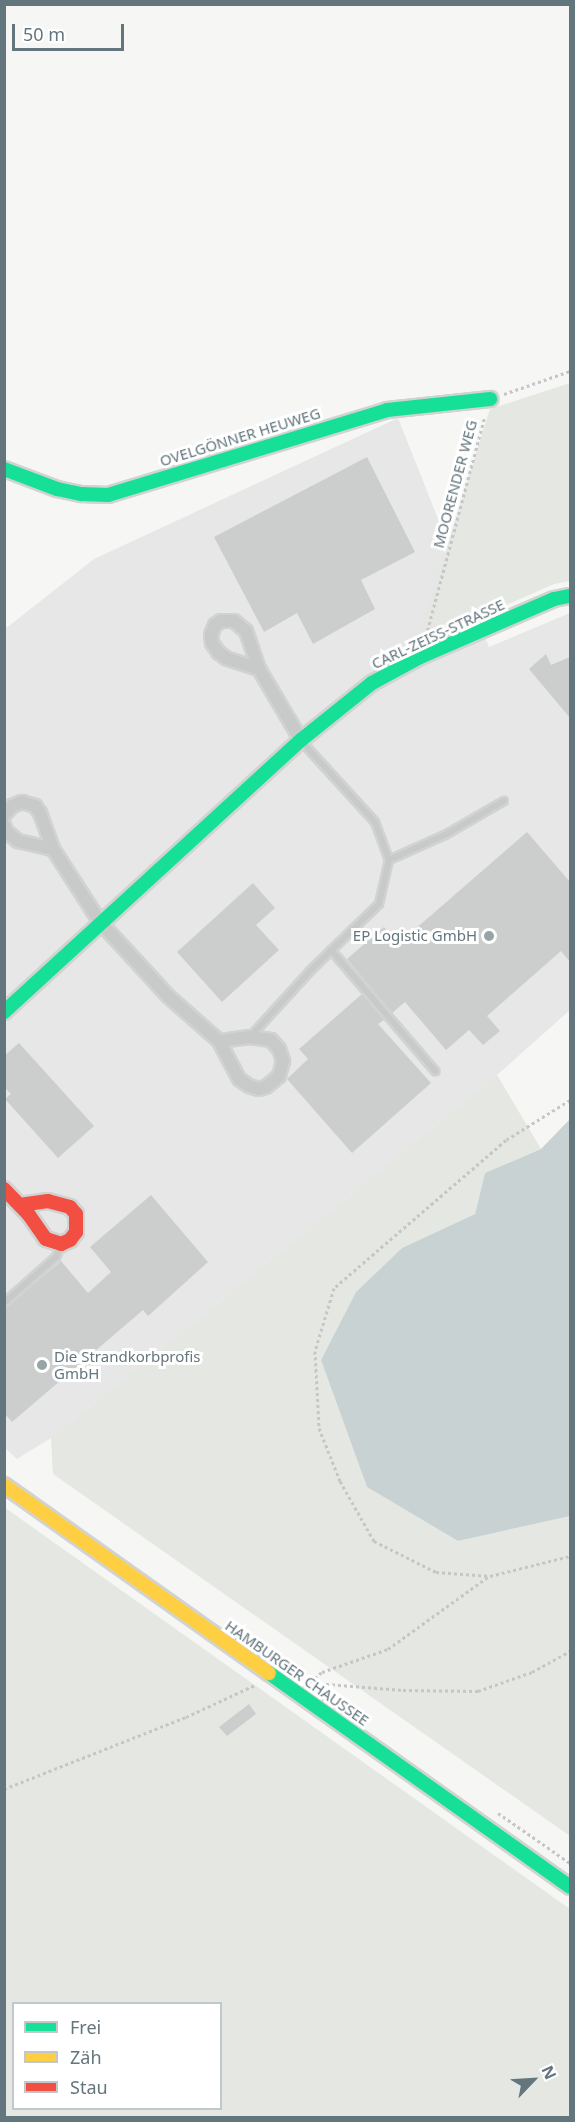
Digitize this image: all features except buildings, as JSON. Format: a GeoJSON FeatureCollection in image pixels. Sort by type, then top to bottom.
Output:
{"type":"FeatureCollection","features":[{"type":"Feature","properties":{"kind":"street","name":"OVELGÖNNER HEUWEG"},"geometry":{"type":"LineString","coordinates":[[4,468],[57,489],[81,494],[108,495],[387,410],[490,399]]}},
{"type":"Feature","properties":{"kind":"street","name":"CARL-ZEISS-STRASSE"},"geometry":{"type":"LineString","coordinates":[[4,1012],[301,741],[372,682],[420,657],[555,599],[570,596]]}},
{"type":"Feature","properties":{"kind":"street"},"geometry":{"type":"LineString","coordinates":[[260,669],[219,654],[211,634],[215,625],[226,620],[242,626],[260,669],[301,741]]}},
{"type":"Feature","properties":{"kind":"street"},"geometry":{"type":"LineString","coordinates":[[4,815],[12,806],[22,802],[35,806],[40,813],[53,849],[100,922],[168,996],[219,1041],[239,1079],[259,1089],[274,1082],[283,1068],[279,1049],[271,1041],[249,1038],[219,1041]]}},
{"type":"Feature","properties":{"kind":"street"},"geometry":{"type":"LineString","coordinates":[[4,825],[6,831],[18,841],[53,849]]}},
{"type":"Feature","properties":{"kind":"street"},"geometry":{"type":"LineString","coordinates":[[4,1189],[21,1205],[45,1239],[61,1244],[70,1240],[76,1232],[78,1223],[76,1214],[70,1207],[48,1201],[21,1205]]}},
{"type":"Feature","properties":{"kind":"street","name":"HAMBURGER CHAUSSEE"},"geometry":{"type":"LineString","coordinates":[[4,1485],[570,1887]]}},
{"type":"Feature","properties":{"kind":"lane"},"geometry":{"type":"LineString","coordinates":[[249,1038],[331,950],[379,904],[389,860],[375,822],[301,741]]}},
{"type":"Feature","properties":{"kind":"lane"},"geometry":{"type":"LineString","coordinates":[[389,860],[445,835],[504,801]]}},
{"type":"Feature","properties":{"kind":"lane"},"geometry":{"type":"LineString","coordinates":[[331,950],[435,1071]]}},
{"type":"Feature","properties":{"kind":"lane"},"geometry":{"type":"LineString","coordinates":[[4,1303],[56,1257],[61,1244]]}},
{"type":"Feature","properties":{"kind":"path"},"geometry":{"type":"LineString","coordinates":[[490,399],[570,371]]}},
{"type":"Feature","properties":{"kind":"path","name":"MOORENDER WEG"},"geometry":{"type":"LineString","coordinates":[[420,657],[490,399]]}},
{"type":"Feature","properties":{"kind":"path"},"geometry":{"type":"LineString","coordinates":[[570,1100],[506,1140],[334,1288],[315,1351],[319,1428],[340,1481],[374,1541],[436,1572],[490,1576],[570,1556]]}},
{"type":"Feature","properties":{"kind":"path"},"geometry":{"type":"LineString","coordinates":[[322,1672],[388,1648],[490,1576]]}},
{"type":"Feature","properties":{"kind":"path"},"geometry":{"type":"LineString","coordinates":[[309,1684],[404,1690],[478,1691],[532,1672],[570,1652]]}},
{"type":"Feature","properties":{"kind":"path"},"geometry":{"type":"LineString","coordinates":[[4,1790],[186,1717],[273,1676]]}},
{"type":"Feature","properties":{"kind":"shaded area"},"geometry":{"type":"Polygon","coordinates":[[[570,383],[570,581],[554,584],[416,645],[490,409],[570,383]]]}},
{"type":"Feature","properties":{"kind":"shaded area"},"geometry":{"type":"Polygon","coordinates":[[[398,418],[489,647],[570,613],[570,1010],[497,1075],[51,1438],[17,1459],[5,1448],[5,629],[94,559],[398,418]]]}},
{"type":"Feature","properties":{"kind":"shaded area"},"geometry":{"type":"Polygon","coordinates":[[[497,1075],[541,1149],[485,1173],[475,1214],[402,1248],[356,1292],[321,1360],[367,1487],[458,1541],[570,1516],[570,1836],[53,1474],[51,1438],[497,1075]]]}},
{"type":"Feature","properties":{"kind":"shaded area"},"geometry":{"type":"Polygon","coordinates":[[[570,1119],[570,1516],[458,1541],[367,1487],[321,1360],[356,1292],[402,1248],[475,1214],[485,1173],[541,1149],[570,1119]]]}},
{"type":"Feature","properties":{"kind":"shaded area"},"geometry":{"type":"Polygon","coordinates":[[[4,1507],[570,1909],[570,2117],[5,2117],[4,1507]]]}},
{"type":"Feature","properties":{"kind":"traffic: fast"},"geometry":{"type":"LineString","coordinates":[[4,469],[57,489],[81,494],[108,495],[387,410],[490,399]]}},
{"type":"Feature","properties":{"kind":"traffic: fast"},"geometry":{"type":"LineString","coordinates":[[4,1012],[301,740],[372,683],[420,657],[554,599],[570,596]]}},
{"type":"Feature","properties":{"kind":"traffic: fast"},"geometry":{"type":"LineString","coordinates":[[269,1673],[570,1887]]}},
{"type":"Feature","properties":{"kind":"traffic: slow"},"geometry":{"type":"LineString","coordinates":[[4,1485],[269,1673]]}},
{"type":"Feature","properties":{"kind":"traffic: jam"},"geometry":{"type":"LineString","coordinates":[[4,1189],[29,1215],[46,1239],[61,1244],[70,1240],[76,1232],[76,1214],[70,1207],[48,1201],[21,1205]]}},
{"type":"Feature","properties":{"kind":"place","name":"EP Logistic GmbH"},"geometry":{"type":"Point","coordinates":[489,936]}},
{"type":"Feature","properties":{"kind":"place","name":"Die Strandkorbprofis GmbH"},"geometry":{"type":"Point","coordinates":[42,1365]}}]}
